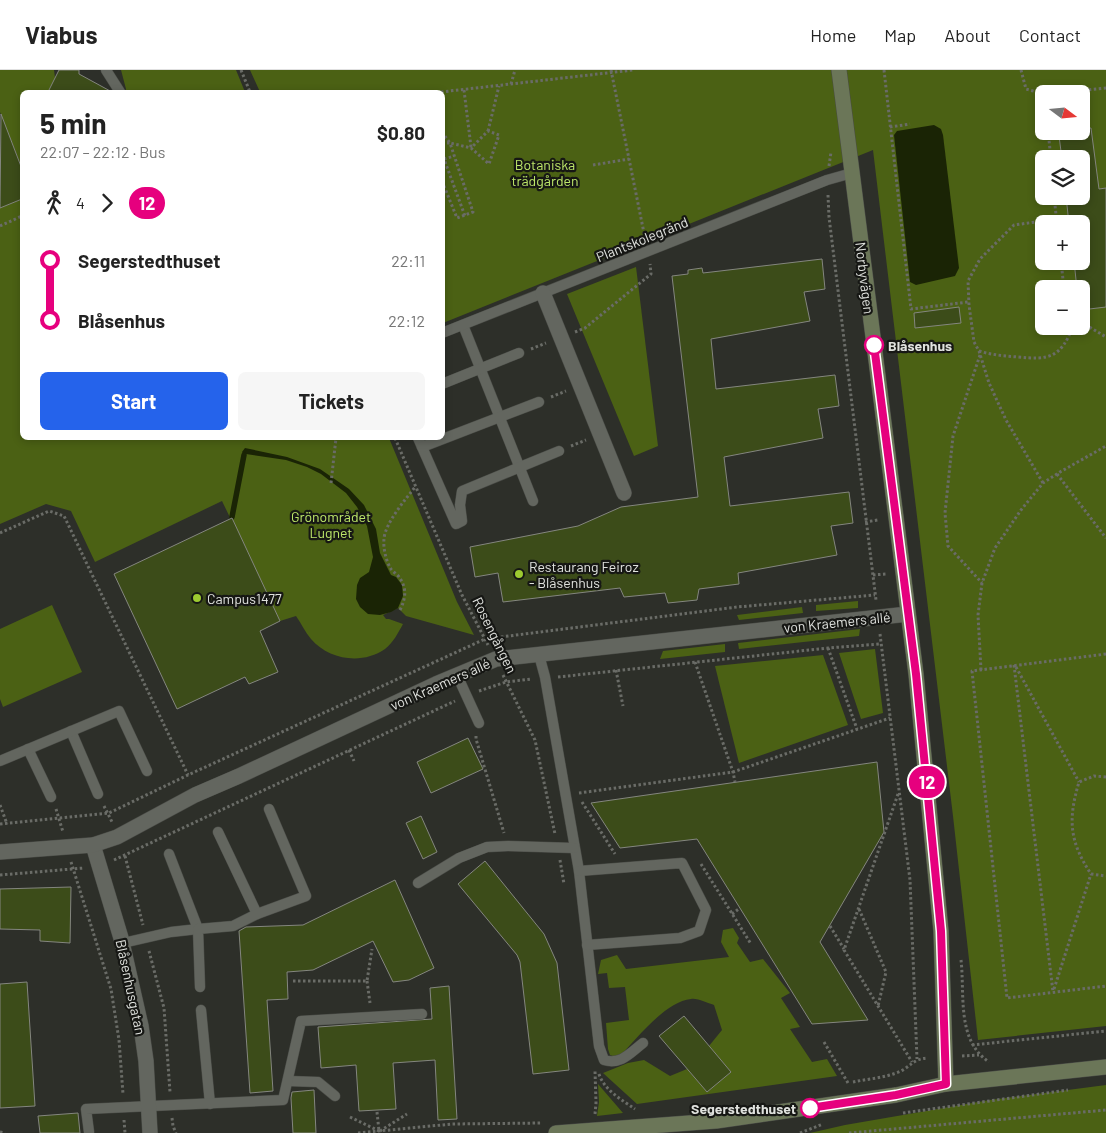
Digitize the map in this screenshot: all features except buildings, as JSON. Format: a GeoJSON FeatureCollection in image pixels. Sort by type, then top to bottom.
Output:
{"type":"FeatureCollection","features":[{"type":"Feature","properties":{"kind":"street","name":"Norbyvägen"},"geometry":{"type":"LineString","coordinates":[[839,70],[916,674],[941,931],[946,1084]]}},
{"type":"Feature","properties":{"kind":"street"},"geometry":{"type":"LineString","coordinates":[[543,293],[624,493]]}},
{"type":"Feature","properties":{"kind":"street","name":"von Kraemers allé"},"geometry":{"type":"LineString","coordinates":[[0,852],[93,845],[117,837],[195,795],[496,659],[908,614]]}},
{"type":"Feature","properties":{"kind":"street","name":"Blåsenhusgatan"},"geometry":{"type":"LineString","coordinates":[[93,845],[123,943],[141,1026],[146,1061],[150,1133]]}},
{"type":"Feature","properties":{"kind":"street"},"geometry":{"type":"LineString","coordinates":[[556,1133],[716,1121],[891,1096],[946,1084],[1106,1067]]}},
{"type":"Feature","properties":{"kind":"lane"},"geometry":{"type":"LineString","coordinates":[[106,70],[119,90]]}},
{"type":"Feature","properties":{"kind":"lane","name":"Plantskolegränd"},"geometry":{"type":"LineString","coordinates":[[445,332],[827,180],[852,173]]}},
{"type":"Feature","properties":{"kind":"lane"},"geometry":{"type":"LineString","coordinates":[[463,325],[532,502]]}},
{"type":"Feature","properties":{"kind":"lane"},"geometry":{"type":"LineString","coordinates":[[445,383],[520,353]]}},
{"type":"Feature","properties":{"kind":"lane"},"geometry":{"type":"LineString","coordinates":[[445,434],[500,417],[539,402]]}},
{"type":"Feature","properties":{"kind":"lane"},"geometry":{"type":"LineString","coordinates":[[420,442],[456,524],[462,521],[460,505],[462,491],[559,451]]}},
{"type":"Feature","properties":{"kind":"lane"},"geometry":{"type":"LineString","coordinates":[[539,654],[545,677],[579,871],[599,1046],[604,1060],[610,1062],[624,1059],[643,1043]]}},
{"type":"Feature","properties":{"kind":"lane"},"geometry":{"type":"LineString","coordinates":[[457,676],[479,723]]}},
{"type":"Feature","properties":{"kind":"lane"},"geometry":{"type":"LineString","coordinates":[[0,761],[119,710],[147,771]]}},
{"type":"Feature","properties":{"kind":"lane"},"geometry":{"type":"LineString","coordinates":[[71,731],[98,794]]}},
{"type":"Feature","properties":{"kind":"lane"},"geometry":{"type":"LineString","coordinates":[[28,749],[51,797]]}},
{"type":"Feature","properties":{"kind":"lane"},"geometry":{"type":"LineString","coordinates":[[123,943],[170,932],[234,926],[256,914],[306,896],[269,809]]}},
{"type":"Feature","properties":{"kind":"lane"},"geometry":{"type":"LineString","coordinates":[[218,832],[256,914]]}},
{"type":"Feature","properties":{"kind":"lane"},"geometry":{"type":"LineString","coordinates":[[418,883],[459,858],[487,847],[574,848]]}},
{"type":"Feature","properties":{"kind":"lane"},"geometry":{"type":"LineString","coordinates":[[169,854],[198,928],[200,987]]}},
{"type":"Feature","properties":{"kind":"lane"},"geometry":{"type":"LineString","coordinates":[[579,871],[682,863],[706,910],[699,931],[680,938],[587,945]]}},
{"type":"Feature","properties":{"kind":"lane"},"geometry":{"type":"LineString","coordinates":[[202,1010],[210,1104]]}},
{"type":"Feature","properties":{"kind":"lane"},"geometry":{"type":"LineString","coordinates":[[89,1132],[86,1109],[283,1100],[301,1021],[422,1014]]}},
{"type":"Feature","properties":{"kind":"lane"},"geometry":{"type":"LineString","coordinates":[[288,1081],[318,1082],[335,1096]]}},
{"type":"Feature","properties":{"kind":"path"},"geometry":{"type":"LineString","coordinates":[[241,70],[249,90]]}},
{"type":"Feature","properties":{"kind":"path"},"geometry":{"type":"LineString","coordinates":[[511,84],[515,70]]}},
{"type":"Feature","properties":{"kind":"path"},"geometry":{"type":"LineString","coordinates":[[445,92],[611,71],[633,70]]}},
{"type":"Feature","properties":{"kind":"path"},"geometry":{"type":"LineString","coordinates":[[884,70],[910,309],[968,302]]}},
{"type":"Feature","properties":{"kind":"path"},"geometry":{"type":"LineString","coordinates":[[1021,70],[1026,89],[1035,92]]}},
{"type":"Feature","properties":{"kind":"path"},"geometry":{"type":"LineString","coordinates":[[520,353],[585,328],[652,274],[611,71]]}},
{"type":"Feature","properties":{"kind":"path"},"geometry":{"type":"LineString","coordinates":[[471,148],[488,131],[499,86]]}},
{"type":"Feature","properties":{"kind":"path"},"geometry":{"type":"LineString","coordinates":[[1090,90],[1106,88]]}},
{"type":"Feature","properties":{"kind":"path"},"geometry":{"type":"LineString","coordinates":[[464,90],[471,148]]}},
{"type":"Feature","properties":{"kind":"path"},"geometry":{"type":"LineString","coordinates":[[890,127],[910,124]]}},
{"type":"Feature","properties":{"kind":"path"},"geometry":{"type":"LineString","coordinates":[[445,143],[471,148],[489,164],[499,135],[488,131]]}},
{"type":"Feature","properties":{"kind":"path"},"geometry":{"type":"LineString","coordinates":[[445,136],[450,143],[474,212],[457,218],[445,189]]}},
{"type":"Feature","properties":{"kind":"path"},"geometry":{"type":"LineString","coordinates":[[830,145],[831,154],[827,180],[829,217],[910,880],[917,1059],[924,1059]]}},
{"type":"Feature","properties":{"kind":"path"},"geometry":{"type":"LineString","coordinates":[[445,160],[454,156]]}},
{"type":"Feature","properties":{"kind":"path"},"geometry":{"type":"LineString","coordinates":[[593,165],[629,159]]}},
{"type":"Feature","properties":{"kind":"path"},"geometry":{"type":"LineString","coordinates":[[445,163],[465,216]]}},
{"type":"Feature","properties":{"kind":"path"},"geometry":{"type":"LineString","coordinates":[[0,226],[20,217]]}},
{"type":"Feature","properties":{"kind":"path"},"geometry":{"type":"LineString","coordinates":[[1035,222],[1014,225],[980,260],[968,281],[968,302],[974,342],[989,383],[1006,420],[1044,483]]}},
{"type":"Feature","properties":{"kind":"path"},"geometry":{"type":"LineString","coordinates":[[1090,327],[1106,337]]}},
{"type":"Feature","properties":{"kind":"path"},"geometry":{"type":"LineString","coordinates":[[979,353],[1048,358],[1059,351],[1069,335]]}},
{"type":"Feature","properties":{"kind":"path"},"geometry":{"type":"LineString","coordinates":[[979,353],[953,436],[945,514],[948,546],[982,583]]}},
{"type":"Feature","properties":{"kind":"path"},"geometry":{"type":"LineString","coordinates":[[539,402],[581,386]]}},
{"type":"Feature","properties":{"kind":"path"},"geometry":{"type":"LineString","coordinates":[[559,451],[600,435]]}},
{"type":"Feature","properties":{"kind":"path"},"geometry":{"type":"LineString","coordinates":[[331,483],[336,440]]}},
{"type":"Feature","properties":{"kind":"path","name":"Rosengången"},"geometry":{"type":"LineString","coordinates":[[396,440],[462,595],[496,659],[535,740],[558,848]]}},
{"type":"Feature","properties":{"kind":"path"},"geometry":{"type":"LineString","coordinates":[[981,670],[978,615],[982,583],[996,548],[1021,510],[1044,483],[1106,446]]}},
{"type":"Feature","properties":{"kind":"path"},"geometry":{"type":"LineString","coordinates":[[1057,474],[1106,538]]}},
{"type":"Feature","properties":{"kind":"path"},"geometry":{"type":"LineString","coordinates":[[400,610],[405,601],[405,593],[399,577],[391,569],[385,554],[384,538],[398,508],[416,486]]}},
{"type":"Feature","properties":{"kind":"path"},"geometry":{"type":"LineString","coordinates":[[0,533],[49,511],[64,516],[188,775],[195,795]]}},
{"type":"Feature","properties":{"kind":"path"},"geometry":{"type":"LineString","coordinates":[[865,522],[878,520]]}},
{"type":"Feature","properties":{"kind":"path"},"geometry":{"type":"LineString","coordinates":[[0,875],[73,870],[98,865],[125,856],[255,793],[467,696],[506,682],[880,644]]}},
{"type":"Feature","properties":{"kind":"path"},"geometry":{"type":"LineString","coordinates":[[828,648],[857,729]]}},
{"type":"Feature","properties":{"kind":"path"},"geometry":{"type":"LineString","coordinates":[[1106,654],[972,671],[1007,998],[1106,986]]}},
{"type":"Feature","properties":{"kind":"path"},"geometry":{"type":"LineString","coordinates":[[695,662],[735,782]]}},
{"type":"Feature","properties":{"kind":"path"},"geometry":{"type":"LineString","coordinates":[[1014,665],[1079,782],[1072,805],[1072,832],[1079,856],[1091,874],[1106,876]]}},
{"type":"Feature","properties":{"kind":"path"},"geometry":{"type":"LineString","coordinates":[[1014,665],[1053,992]]}},
{"type":"Feature","properties":{"kind":"path"},"geometry":{"type":"LineString","coordinates":[[616,670],[624,706]]}},
{"type":"Feature","properties":{"kind":"path"},"geometry":{"type":"LineString","coordinates":[[579,794],[733,772],[890,718]]}},
{"type":"Feature","properties":{"kind":"path"},"geometry":{"type":"LineString","coordinates":[[479,723],[476,739],[508,846]]}},
{"type":"Feature","properties":{"kind":"path"},"geometry":{"type":"LineString","coordinates":[[349,750],[354,761]]}},
{"type":"Feature","properties":{"kind":"path"},"geometry":{"type":"LineString","coordinates":[[1079,782],[1094,776],[1106,777]]}},
{"type":"Feature","properties":{"kind":"path"},"geometry":{"type":"LineString","coordinates":[[844,950],[899,791]]}},
{"type":"Feature","properties":{"kind":"path"},"geometry":{"type":"LineString","coordinates":[[0,805],[7,824]]}},
{"type":"Feature","properties":{"kind":"path"},"geometry":{"type":"LineString","coordinates":[[109,814],[125,856],[164,1008],[171,1106],[173,1126],[176,1133]]}},
{"type":"Feature","properties":{"kind":"path"},"geometry":{"type":"LineString","coordinates":[[60,818],[66,847],[111,989],[119,1040],[124,1133]]}},
{"type":"Feature","properties":{"kind":"path"},"geometry":{"type":"LineString","coordinates":[[1053,992],[1091,874]]}},
{"type":"Feature","properties":{"kind":"path"},"geometry":{"type":"LineString","coordinates":[[732,914],[740,908]]}},
{"type":"Feature","properties":{"kind":"path"},"geometry":{"type":"LineString","coordinates":[[859,908],[886,972],[878,1006]]}},
{"type":"Feature","properties":{"kind":"path"},"geometry":{"type":"LineString","coordinates":[[830,926],[912,1062]]}},
{"type":"Feature","properties":{"kind":"path"},"geometry":{"type":"LineString","coordinates":[[372,949],[366,981],[373,1017]]}},
{"type":"Feature","properties":{"kind":"path"},"geometry":{"type":"LineString","coordinates":[[293,981],[366,981]]}},
{"type":"Feature","properties":{"kind":"path"},"geometry":{"type":"LineString","coordinates":[[972,1045],[1106,1031]]}},
{"type":"Feature","properties":{"kind":"path"},"geometry":{"type":"LineString","coordinates":[[824,1042],[848,1083]]}},
{"type":"Feature","properties":{"kind":"path"},"geometry":{"type":"LineString","coordinates":[[968,1056],[979,1055]]}},
{"type":"Feature","properties":{"kind":"path"},"geometry":{"type":"LineString","coordinates":[[594,1069],[596,1103],[594,1122]]}},
{"type":"Feature","properties":{"kind":"path"},"geometry":{"type":"LineString","coordinates":[[899,1113],[1077,1089]]}},
{"type":"Feature","properties":{"kind":"path"},"geometry":{"type":"LineString","coordinates":[[850,1133],[1106,1110]]}},
{"type":"Feature","properties":{"kind":"path"},"geometry":{"type":"LineString","coordinates":[[377,1112],[379,1131]]}},
{"type":"Feature","properties":{"kind":"path"},"geometry":{"type":"LineString","coordinates":[[379,1131],[407,1114]]}},
{"type":"Feature","properties":{"kind":"path"},"geometry":{"type":"LineString","coordinates":[[350,1117],[379,1131]]}},
{"type":"Feature","properties":{"kind":"path"},"geometry":{"type":"LineString","coordinates":[[800,1133],[825,1123]]}},
{"type":"Feature","properties":{"kind":"path"},"geometry":{"type":"LineString","coordinates":[[0,1132],[5,1133]]}},
{"type":"Feature","properties":{"kind":"green space"},"geometry":{"type":"Polygon","coordinates":[[[0,70],[54,70],[55,78],[49,90],[20,90],[20,164],[0,112],[0,70]]]}},
{"type":"Feature","properties":{"kind":"green space"},"geometry":{"type":"Polygon","coordinates":[[[121,70],[236,70],[244,90],[126,90],[121,70]]]}},
{"type":"Feature","properties":{"kind":"green space","name":"Botaniska trädgården"},"geometry":{"type":"Polygon","coordinates":[[[250,70],[1106,70],[1106,1026],[978,1040],[873,150],[445,322],[445,90],[259,90],[250,70]]]}},
{"type":"Feature","properties":{"kind":"green space","name":"Grönområdet Lugnet"},"geometry":{"type":"Polygon","coordinates":[[[20,200],[20,440],[390,440],[457,602],[474,635],[406,616],[398,608],[383,615],[386,619],[403,624],[393,641],[385,649],[376,654],[356,658],[336,656],[327,652],[311,639],[296,616],[280,621],[222,501],[95,562],[71,511],[46,504],[0,524],[0,208],[20,200]]]}},
{"type":"Feature","properties":{"kind":"green space"},"geometry":{"type":"Polygon","coordinates":[[[636,267],[658,446],[634,456],[567,294],[636,267]]]}},
{"type":"Feature","properties":{"kind":"green space"},"geometry":{"type":"Polygon","coordinates":[[[858,601],[858,608],[816,611],[816,605],[858,601]]]}},
{"type":"Feature","properties":{"kind":"green space"},"geometry":{"type":"Polygon","coordinates":[[[52,605],[82,672],[3,707],[0,699],[0,629],[52,605]]]}},
{"type":"Feature","properties":{"kind":"green space"},"geometry":{"type":"Polygon","coordinates":[[[802,607],[803,613],[739,620],[737,615],[802,607]]]}},
{"type":"Feature","properties":{"kind":"green space"},"geometry":{"type":"Polygon","coordinates":[[[860,629],[859,636],[739,649],[738,643],[860,629]]]}},
{"type":"Feature","properties":{"kind":"green space"},"geometry":{"type":"Polygon","coordinates":[[[725,644],[725,652],[660,659],[663,651],[725,644]]]}},
{"type":"Feature","properties":{"kind":"green space"},"geometry":{"type":"Polygon","coordinates":[[[875,649],[883,713],[861,719],[839,653],[875,649]]]}},
{"type":"Feature","properties":{"kind":"green space"},"geometry":{"type":"Polygon","coordinates":[[[823,655],[848,725],[739,763],[715,666],[823,655]]]}},
{"type":"Feature","properties":{"kind":"green space"},"geometry":{"type":"Polygon","coordinates":[[[733,928],[739,938],[737,943],[750,962],[763,959],[790,993],[781,998],[800,1027],[790,1029],[812,1062],[827,1059],[837,1076],[637,1104],[603,1073],[628,1063],[644,1060],[670,1076],[687,1069],[707,1092],[731,1072],[709,1046],[722,1030],[714,1005],[691,999],[671,1007],[661,1014],[618,1058],[610,1055],[606,1023],[629,1020],[625,987],[609,988],[607,973],[598,974],[601,960],[617,955],[626,969],[729,957],[721,942],[723,930],[733,928]]]}},
{"type":"Feature","properties":{"kind":"green space"},"geometry":{"type":"Polygon","coordinates":[[[598,1084],[623,1113],[597,1116],[599,1102],[598,1084]]]}},
{"type":"Feature","properties":{"kind":"green space"},"geometry":{"type":"Polygon","coordinates":[[[1106,1085],[1106,1133],[810,1133],[845,1125],[990,1100],[1106,1085]]]}},
{"type":"Feature","properties":{"kind":"shaded area"},"geometry":{"type":"Polygon","coordinates":[[[934,125],[941,129],[943,135],[959,268],[955,276],[916,285],[910,282],[894,135],[897,131],[934,125]]]}},
{"type":"Feature","properties":{"kind":"shaded area"},"geometry":{"type":"Polygon","coordinates":[[[245,448],[287,457],[320,469],[349,489],[364,505],[376,529],[380,553],[391,575],[396,577],[402,585],[403,596],[398,608],[380,615],[368,614],[360,607],[356,599],[357,585],[360,578],[369,572],[373,557],[367,526],[357,507],[346,493],[321,474],[307,467],[286,460],[244,455],[242,452],[245,448]]]}},
{"type":"Feature","properties":{"kind":"waterway"},"geometry":{"type":"LineString","coordinates":[[232,517],[244,455]]}},
{"type":"Feature","properties":{"kind":"bus line","name":"12"},"geometry":{"type":"LineString","coordinates":[[810,1108],[896,1095],[946,1084],[941,931],[916,674],[874,345]]}},
{"type":"Feature","properties":{"kind":"place","name":"Blåsenhus"},"geometry":{"type":"Point","coordinates":[874,345]}},
{"type":"Feature","properties":{"kind":"place","name":"Restaurang Feiroz - Blåsenhus"},"geometry":{"type":"Point","coordinates":[519,574]}},
{"type":"Feature","properties":{"kind":"place","name":"Campus1477"},"geometry":{"type":"Point","coordinates":[197,598]}},
{"type":"Feature","properties":{"kind":"place","name":"Segerstedthuset"},"geometry":{"type":"Point","coordinates":[810,1108]}}]}
